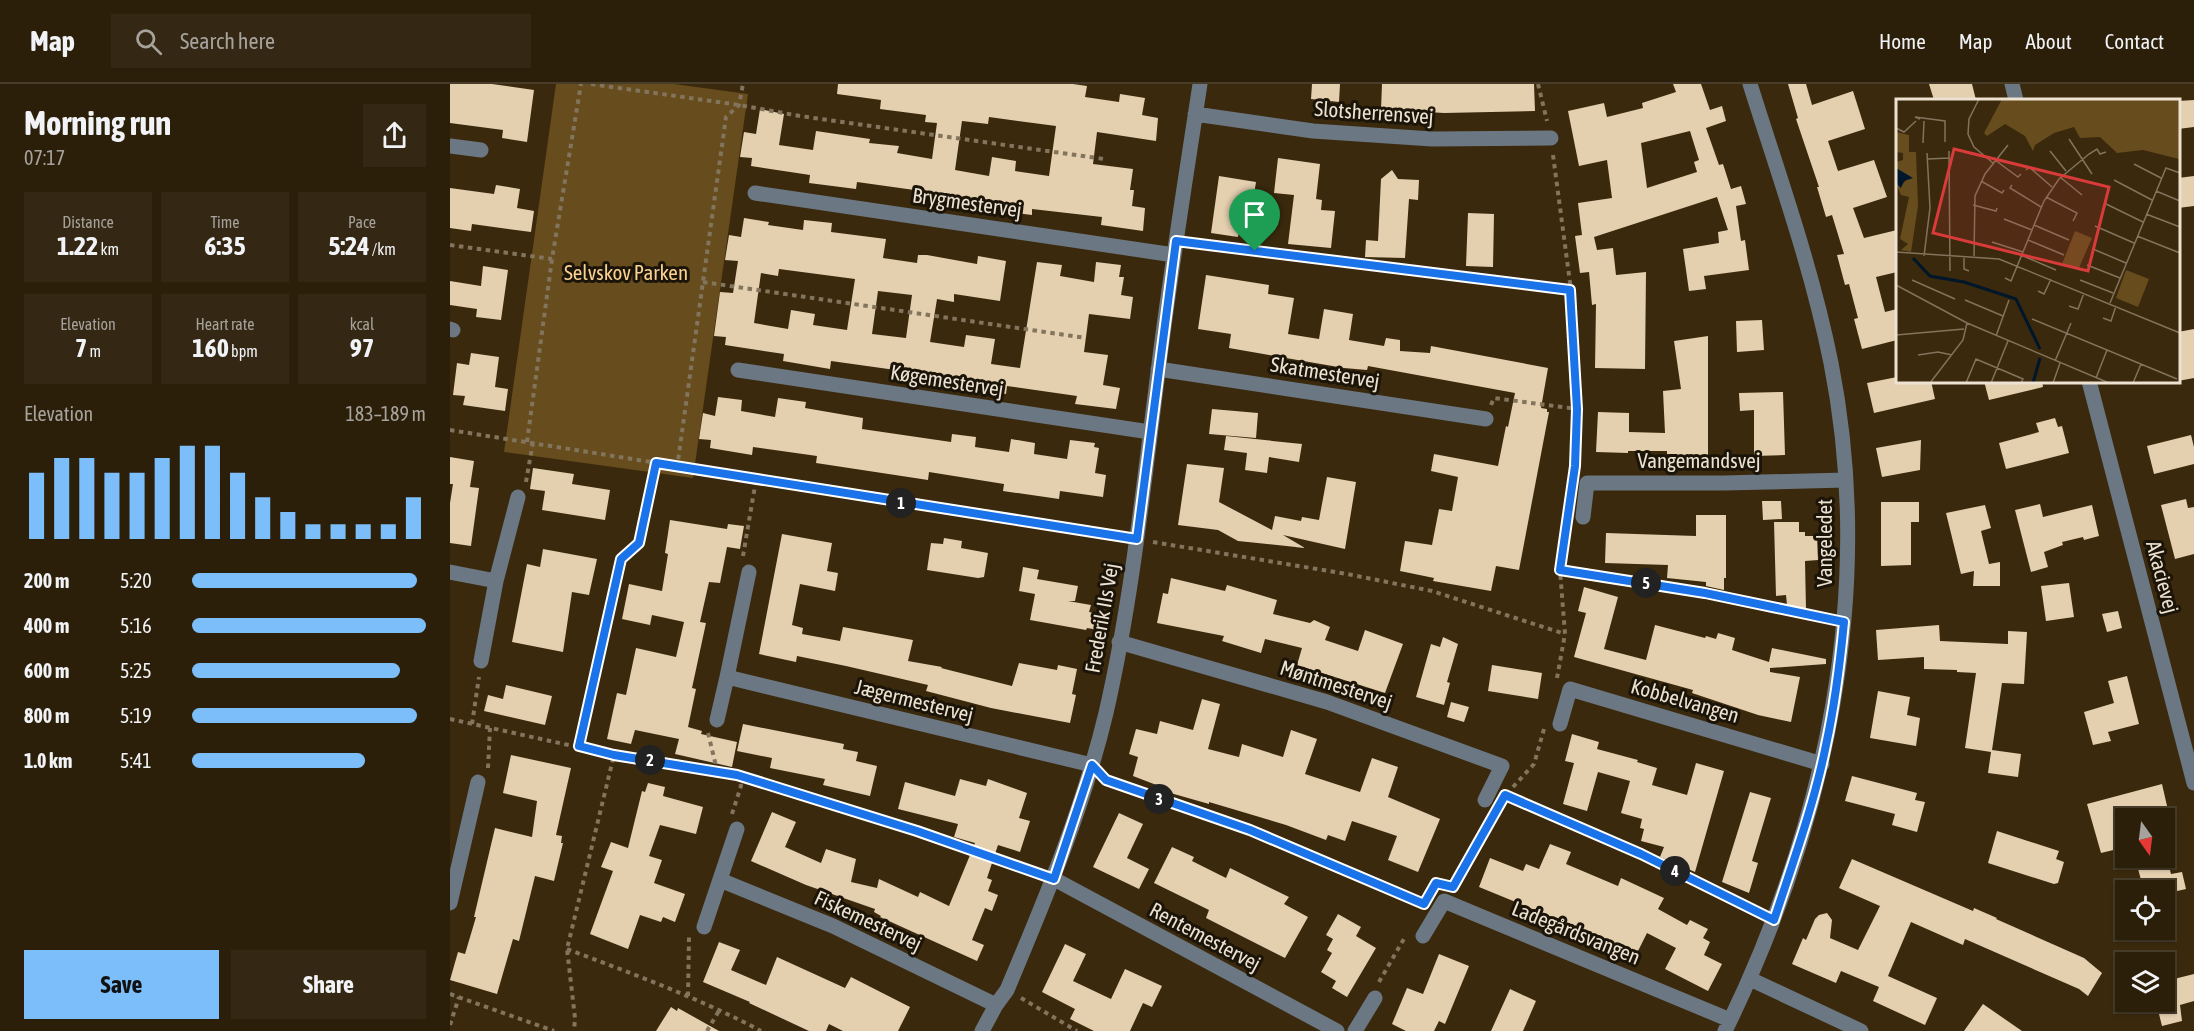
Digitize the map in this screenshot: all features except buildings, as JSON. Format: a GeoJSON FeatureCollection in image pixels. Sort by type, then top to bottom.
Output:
{"type":"FeatureCollection","features":[{"type":"Feature","properties":{"kind":"street","name":"Frederik IIs Vej"},"geometry":{"type":"LineString","coordinates":[[982,1031],[1007,990],[1054,879],[1092,765],[1106,713],[1137,539],[1158,369],[1200,84]]}},
{"type":"Feature","properties":{"kind":"street","name":"Vangeledet"},"geometry":{"type":"LineString","coordinates":[[1728,1025],[1774,920],[1804,830],[1822,764],[1835,699],[1844,622],[1848,531],[1840,423],[1822,323],[1811,279],[1750,84]]}},
{"type":"Feature","properties":{"kind":"street"},"geometry":{"type":"LineString","coordinates":[[2012,84],[2016,99]]}},
{"type":"Feature","properties":{"kind":"street","name":"Slotsherrensvej"},"geometry":{"type":"LineString","coordinates":[[1195,114],[1313,131],[1408,137],[1551,138]]}},
{"type":"Feature","properties":{"kind":"street"},"geometry":{"type":"LineString","coordinates":[[450,146],[481,150]]}},
{"type":"Feature","properties":{"kind":"street","name":"Brygmestervej"},"geometry":{"type":"LineString","coordinates":[[755,193],[1175,248]]}},
{"type":"Feature","properties":{"kind":"street","name":"Skatmestervej"},"geometry":{"type":"LineString","coordinates":[[1158,369],[1486,419]]}},
{"type":"Feature","properties":{"kind":"street","name":"Køgemestervej"},"geometry":{"type":"LineString","coordinates":[[738,370],[1150,432]]}},
{"type":"Feature","properties":{"kind":"street","name":"Akacievej"},"geometry":{"type":"LineString","coordinates":[[2089,382],[2194,783]]}},
{"type":"Feature","properties":{"kind":"street","name":"Vangemandsvej"},"geometry":{"type":"LineString","coordinates":[[1583,517],[1587,483],[1846,480]]}},
{"type":"Feature","properties":{"kind":"street"},"geometry":{"type":"LineString","coordinates":[[481,661],[496,581],[518,497]]}},
{"type":"Feature","properties":{"kind":"street"},"geometry":{"type":"LineString","coordinates":[[450,572],[496,581]]}},
{"type":"Feature","properties":{"kind":"street"},"geometry":{"type":"LineString","coordinates":[[717,720],[749,572]]}},
{"type":"Feature","properties":{"kind":"street","name":"Møntmestervej"},"geometry":{"type":"LineString","coordinates":[[1119,642],[1327,702],[1502,766],[1492,802]]}},
{"type":"Feature","properties":{"kind":"street","name":"Jægermestervej"},"geometry":{"type":"LineString","coordinates":[[727,677],[1092,765]]}},
{"type":"Feature","properties":{"kind":"street","name":"Kobbelvangen"},"geometry":{"type":"LineString","coordinates":[[1553,721],[1570,689],[1822,764]]}},
{"type":"Feature","properties":{"kind":"street"},"geometry":{"type":"LineString","coordinates":[[450,903],[455,852],[478,782]]}},
{"type":"Feature","properties":{"kind":"street"},"geometry":{"type":"LineString","coordinates":[[704,927],[737,829]]}},
{"type":"Feature","properties":{"kind":"street","name":"Rentemestervej"},"geometry":{"type":"LineString","coordinates":[[1054,879],[1337,1031]]}},
{"type":"Feature","properties":{"kind":"street","name":"Fiskemestervej"},"geometry":{"type":"LineString","coordinates":[[720,880],[833,926],[996,1005]]}},
{"type":"Feature","properties":{"kind":"street","name":"Ladegårdsvangen"},"geometry":{"type":"LineString","coordinates":[[1423,936],[1444,901],[1728,1025]]}},
{"type":"Feature","properties":{"kind":"street"},"geometry":{"type":"LineString","coordinates":[[1750,979],[1861,1031]]}},
{"type":"Feature","properties":{"kind":"street"},"geometry":{"type":"LineString","coordinates":[[1355,1031],[1375,998]]}},
{"type":"Feature","properties":{"kind":"path"},"geometry":{"type":"LineString","coordinates":[[527,442],[552,259],[581,84]]}},
{"type":"Feature","properties":{"kind":"path"},"geometry":{"type":"LineString","coordinates":[[591,84],[1104,159]]}},
{"type":"Feature","properties":{"kind":"path"},"geometry":{"type":"LineString","coordinates":[[677,468],[726,117],[739,105],[743,84]]}},
{"type":"Feature","properties":{"kind":"path"},"geometry":{"type":"LineString","coordinates":[[1538,84],[1551,138],[1570,290],[1577,409],[1573,477]]}},
{"type":"Feature","properties":{"kind":"path"},"geometry":{"type":"LineString","coordinates":[[450,245],[552,259]]}},
{"type":"Feature","properties":{"kind":"path"},"geometry":{"type":"LineString","coordinates":[[1175,248],[1570,290]]}},
{"type":"Feature","properties":{"kind":"path"},"geometry":{"type":"LineString","coordinates":[[703,282],[1086,338]]}},
{"type":"Feature","properties":{"kind":"path"},"geometry":{"type":"LineString","coordinates":[[1486,419],[1494,398],[1577,409]]}},
{"type":"Feature","properties":{"kind":"path"},"geometry":{"type":"LineString","coordinates":[[450,430],[1336,572],[1432,591],[1565,634]]}},
{"type":"Feature","properties":{"kind":"path"},"geometry":{"type":"LineString","coordinates":[[518,497],[524,493],[533,442]]}},
{"type":"Feature","properties":{"kind":"path"},"geometry":{"type":"LineString","coordinates":[[579,746],[621,559],[639,543],[656,463]]}},
{"type":"Feature","properties":{"kind":"path"},"geometry":{"type":"LineString","coordinates":[[749,572],[742,556],[756,480]]}},
{"type":"Feature","properties":{"kind":"path"},"geometry":{"type":"LineString","coordinates":[[1556,683],[1565,634],[1560,570],[1566,521]]}},
{"type":"Feature","properties":{"kind":"path"},"geometry":{"type":"LineString","coordinates":[[1560,570],[1705,593],[1844,622]]}},
{"type":"Feature","properties":{"kind":"path"},"geometry":{"type":"LineString","coordinates":[[472,724],[481,661]]}},
{"type":"Feature","properties":{"kind":"path"},"geometry":{"type":"LineString","coordinates":[[450,718],[614,755],[737,775],[917,831],[1054,879]]}},
{"type":"Feature","properties":{"kind":"path"},"geometry":{"type":"LineString","coordinates":[[717,720],[706,727],[717,770]]}},
{"type":"Feature","properties":{"kind":"path"},"geometry":{"type":"LineString","coordinates":[[1553,721],[1534,764],[1505,795],[1641,854],[1774,920]]}},
{"type":"Feature","properties":{"kind":"path"},"geometry":{"type":"LineString","coordinates":[[478,782],[488,774],[490,728]]}},
{"type":"Feature","properties":{"kind":"path"},"geometry":{"type":"LineString","coordinates":[[574,1031],[575,1018],[567,949],[614,755]]}},
{"type":"Feature","properties":{"kind":"path"},"geometry":{"type":"LineString","coordinates":[[1092,765],[1106,780],[1250,830],[1424,904]]}},
{"type":"Feature","properties":{"kind":"path"},"geometry":{"type":"LineString","coordinates":[[737,775],[741,786],[729,823],[737,829]]}},
{"type":"Feature","properties":{"kind":"path"},"geometry":{"type":"LineString","coordinates":[[1444,885],[1453,887],[1492,802]]}},
{"type":"Feature","properties":{"kind":"path"},"geometry":{"type":"LineString","coordinates":[[1418,914],[1428,897]]}},
{"type":"Feature","properties":{"kind":"path"},"geometry":{"type":"LineString","coordinates":[[688,996],[689,933],[704,927]]}},
{"type":"Feature","properties":{"kind":"path"},"geometry":{"type":"LineString","coordinates":[[1375,998],[1375,988],[1407,932]]}},
{"type":"Feature","properties":{"kind":"path"},"geometry":{"type":"LineString","coordinates":[[567,949],[688,996],[761,1031]]}},
{"type":"Feature","properties":{"kind":"path"},"geometry":{"type":"LineString","coordinates":[[1007,990],[1077,1031]]}},
{"type":"Feature","properties":{"kind":"path"},"geometry":{"type":"LineString","coordinates":[[450,994],[554,1031]]}},
{"type":"Feature","properties":{"kind":"path"},"geometry":{"type":"LineString","coordinates":[[450,1025],[459,997]]}},
{"type":"Feature","properties":{"kind":"path"},"geometry":{"type":"LineString","coordinates":[[707,1031],[720,1010]]}},
{"type":"Feature","properties":{"kind":"green space","name":"Selvskov Parken"},"geometry":{"type":"Polygon","coordinates":[[[556,84],[674,84],[748,94],[693,478],[504,452],[556,84]]]}},
{"type":"Feature","properties":{"kind":"route"},"geometry":{"type":"LineString","coordinates":[[1176,241],[1255,251],[1570,290],[1577,409],[1575,466],[1560,570],[1705,593],[1844,622],[1839,672],[1827,744],[1810,812],[1774,920],[1641,854],[1505,795],[1453,887],[1436,883],[1424,904],[1250,830],[1106,780],[1092,765],[1054,879],[917,831],[737,775],[614,755],[579,746],[621,559],[639,543],[656,463],[1137,539],[1176,241]]}}]}
